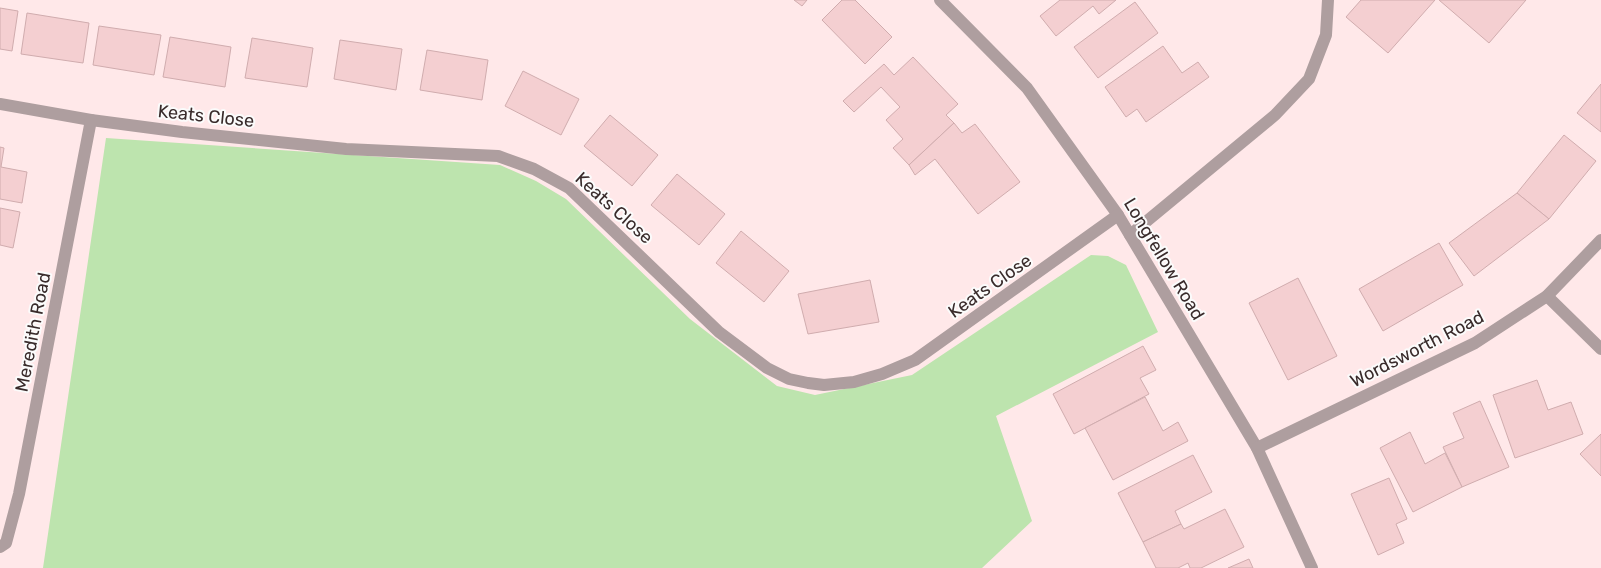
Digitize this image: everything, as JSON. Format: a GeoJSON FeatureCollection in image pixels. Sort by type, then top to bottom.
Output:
{"type":"FeatureCollection","features":[{"type":"Feature","properties":{"kind":"street","name":"Longfellow Road"},"geometry":{"type":"LineString","coordinates":[[940,0],[1026,88],[1118,215],[1257,448],[1312,568]]}},
{"type":"Feature","properties":{"kind":"street"},"geometry":{"type":"LineString","coordinates":[[1130,236],[1275,115],[1309,79],[1326,35],[1328,0]]}},
{"type":"Feature","properties":{"kind":"street","name":"Keats Close"},"geometry":{"type":"LineString","coordinates":[[0,104],[91,120],[182,132],[346,149],[498,156],[534,169],[569,188],[720,332],[767,368],[789,379],[816,384],[854,382],[882,374],[916,360],[1118,215]]}},
{"type":"Feature","properties":{"kind":"street","name":"Meredith Road"},"geometry":{"type":"LineString","coordinates":[[0,547],[6,543],[19,494],[91,120]]}},
{"type":"Feature","properties":{"kind":"street","name":"Wordsworth Road"},"geometry":{"type":"LineString","coordinates":[[1257,448],[1475,343],[1547,296],[1601,240]]}},
{"type":"Feature","properties":{"kind":"street"},"geometry":{"type":"LineString","coordinates":[[1547,296],[1601,349]]}},
{"type":"Feature","properties":{"kind":"green space"},"geometry":{"type":"Polygon","coordinates":[[[106,138],[500,165],[536,181],[566,199],[690,319],[777,386],[815,395],[912,375],[1091,255],[1108,256],[1126,265],[1158,332],[996,416],[1032,521],[982,568],[43,568],[106,138]]]}},
{"type":"Feature","properties":{"kind":"building"},"geometry":{"type":"Polygon","coordinates":[[[794,0],[807,0],[802,6],[794,0]]]}},
{"type":"Feature","properties":{"kind":"building"},"geometry":{"type":"Polygon","coordinates":[[[842,0],[855,0],[892,37],[865,64],[822,20],[842,0]]]}},
{"type":"Feature","properties":{"kind":"building"},"geometry":{"type":"Polygon","coordinates":[[[1060,0],[1116,0],[1099,14],[1093,6],[1056,36],[1040,16],[1060,0]]]}},
{"type":"Feature","properties":{"kind":"building"},"geometry":{"type":"Polygon","coordinates":[[[1361,0],[1435,0],[1388,53],[1346,17],[1361,0]]]}},
{"type":"Feature","properties":{"kind":"building"},"geometry":{"type":"Polygon","coordinates":[[[1439,0],[1526,0],[1489,43],[1439,0]]]}},
{"type":"Feature","properties":{"kind":"building"},"geometry":{"type":"Polygon","coordinates":[[[1135,2],[1158,33],[1098,78],[1074,47],[1135,2]]]}},
{"type":"Feature","properties":{"kind":"building"},"geometry":{"type":"Polygon","coordinates":[[[0,8],[18,11],[12,51],[0,49],[0,8]]]}},
{"type":"Feature","properties":{"kind":"building"},"geometry":{"type":"Polygon","coordinates":[[[27,13],[89,23],[83,63],[21,54],[27,13]]]}},
{"type":"Feature","properties":{"kind":"building"},"geometry":{"type":"Polygon","coordinates":[[[99,26],[161,35],[154,75],[93,65],[99,26]]]}},
{"type":"Feature","properties":{"kind":"building"},"geometry":{"type":"Polygon","coordinates":[[[170,37],[231,47],[225,87],[163,77],[170,37]]]}},
{"type":"Feature","properties":{"kind":"building"},"geometry":{"type":"Polygon","coordinates":[[[252,38],[313,48],[307,87],[245,78],[252,38]]]}},
{"type":"Feature","properties":{"kind":"building"},"geometry":{"type":"Polygon","coordinates":[[[340,40],[402,49],[396,90],[334,79],[340,40]]]}},
{"type":"Feature","properties":{"kind":"building"},"geometry":{"type":"Polygon","coordinates":[[[1163,46],[1182,73],[1198,62],[1209,77],[1146,122],[1137,109],[1126,117],[1105,87],[1163,46]]]}},
{"type":"Feature","properties":{"kind":"building"},"geometry":{"type":"Polygon","coordinates":[[[427,50],[488,60],[482,100],[420,90],[427,50]]]}},
{"type":"Feature","properties":{"kind":"building"},"geometry":{"type":"Polygon","coordinates":[[[913,57],[958,104],[946,115],[954,123],[909,165],[893,148],[903,139],[886,120],[900,107],[881,87],[854,112],[843,101],[884,64],[894,75],[913,57]]]}},
{"type":"Feature","properties":{"kind":"building"},"geometry":{"type":"Polygon","coordinates":[[[523,71],[579,99],[561,135],[505,106],[523,71]]]}},
{"type":"Feature","properties":{"kind":"building"},"geometry":{"type":"Polygon","coordinates":[[[1601,84],[1601,132],[1577,113],[1601,84]]]}},
{"type":"Feature","properties":{"kind":"building"},"geometry":{"type":"Polygon","coordinates":[[[610,115],[658,155],[632,186],[584,146],[610,115]]]}},
{"type":"Feature","properties":{"kind":"building"},"geometry":{"type":"Polygon","coordinates":[[[954,123],[962,133],[975,124],[1020,182],[978,214],[935,159],[915,175],[909,165],[954,123]]]}},
{"type":"Feature","properties":{"kind":"building"},"geometry":{"type":"Polygon","coordinates":[[[1564,135],[1596,161],[1549,219],[1517,193],[1564,135]]]}},
{"type":"Feature","properties":{"kind":"building"},"geometry":{"type":"Polygon","coordinates":[[[0,147],[4,148],[1,167],[27,172],[22,203],[0,199],[0,147]]]}},
{"type":"Feature","properties":{"kind":"building"},"geometry":{"type":"Polygon","coordinates":[[[677,174],[725,214],[699,245],[651,205],[677,174]]]}},
{"type":"Feature","properties":{"kind":"building"},"geometry":{"type":"Polygon","coordinates":[[[1517,193],[1549,219],[1474,276],[1449,243],[1517,193]]]}},
{"type":"Feature","properties":{"kind":"building"},"geometry":{"type":"Polygon","coordinates":[[[0,208],[20,212],[13,248],[0,245],[0,208]]]}},
{"type":"Feature","properties":{"kind":"building"},"geometry":{"type":"Polygon","coordinates":[[[741,231],[789,271],[764,302],[716,263],[741,231]]]}},
{"type":"Feature","properties":{"kind":"building"},"geometry":{"type":"Polygon","coordinates":[[[1439,243],[1463,285],[1383,331],[1359,289],[1439,243]]]}},
{"type":"Feature","properties":{"kind":"building"},"geometry":{"type":"Polygon","coordinates":[[[1298,278],[1337,356],[1288,380],[1249,303],[1298,278]]]}},
{"type":"Feature","properties":{"kind":"building"},"geometry":{"type":"Polygon","coordinates":[[[870,280],[879,322],[808,334],[798,294],[870,280]]]}},
{"type":"Feature","properties":{"kind":"building"},"geometry":{"type":"Polygon","coordinates":[[[1143,346],[1156,370],[1140,378],[1149,394],[1074,434],[1053,394],[1143,346]]]}},
{"type":"Feature","properties":{"kind":"building"},"geometry":{"type":"Polygon","coordinates":[[[1537,380],[1548,410],[1571,402],[1583,434],[1515,458],[1493,395],[1537,380]]]}},
{"type":"Feature","properties":{"kind":"building"},"geometry":{"type":"Polygon","coordinates":[[[1145,397],[1163,431],[1178,422],[1188,441],[1113,480],[1085,428],[1145,397]]]}},
{"type":"Feature","properties":{"kind":"building"},"geometry":{"type":"Polygon","coordinates":[[[1480,401],[1509,467],[1462,487],[1443,447],[1464,438],[1453,413],[1480,401]]]}},
{"type":"Feature","properties":{"kind":"building"},"geometry":{"type":"Polygon","coordinates":[[[1410,432],[1425,464],[1445,453],[1462,487],[1413,512],[1380,448],[1410,432]]]}},
{"type":"Feature","properties":{"kind":"building"},"geometry":{"type":"Polygon","coordinates":[[[1601,434],[1601,476],[1580,454],[1601,434]]]}},
{"type":"Feature","properties":{"kind":"building"},"geometry":{"type":"Polygon","coordinates":[[[1193,455],[1212,492],[1175,511],[1181,524],[1143,542],[1118,493],[1193,455]]]}},
{"type":"Feature","properties":{"kind":"building"},"geometry":{"type":"Polygon","coordinates":[[[1389,478],[1407,519],[1396,524],[1404,543],[1378,555],[1351,494],[1389,478]]]}},
{"type":"Feature","properties":{"kind":"building"},"geometry":{"type":"Polygon","coordinates":[[[1225,509],[1244,547],[1201,568],[1190,568],[1188,563],[1178,568],[1156,568],[1143,542],[1181,524],[1184,529],[1225,509]]]}},
{"type":"Feature","properties":{"kind":"building"},"geometry":{"type":"Polygon","coordinates":[[[1249,559],[1253,568],[1228,568],[1249,559]]]}}]}
